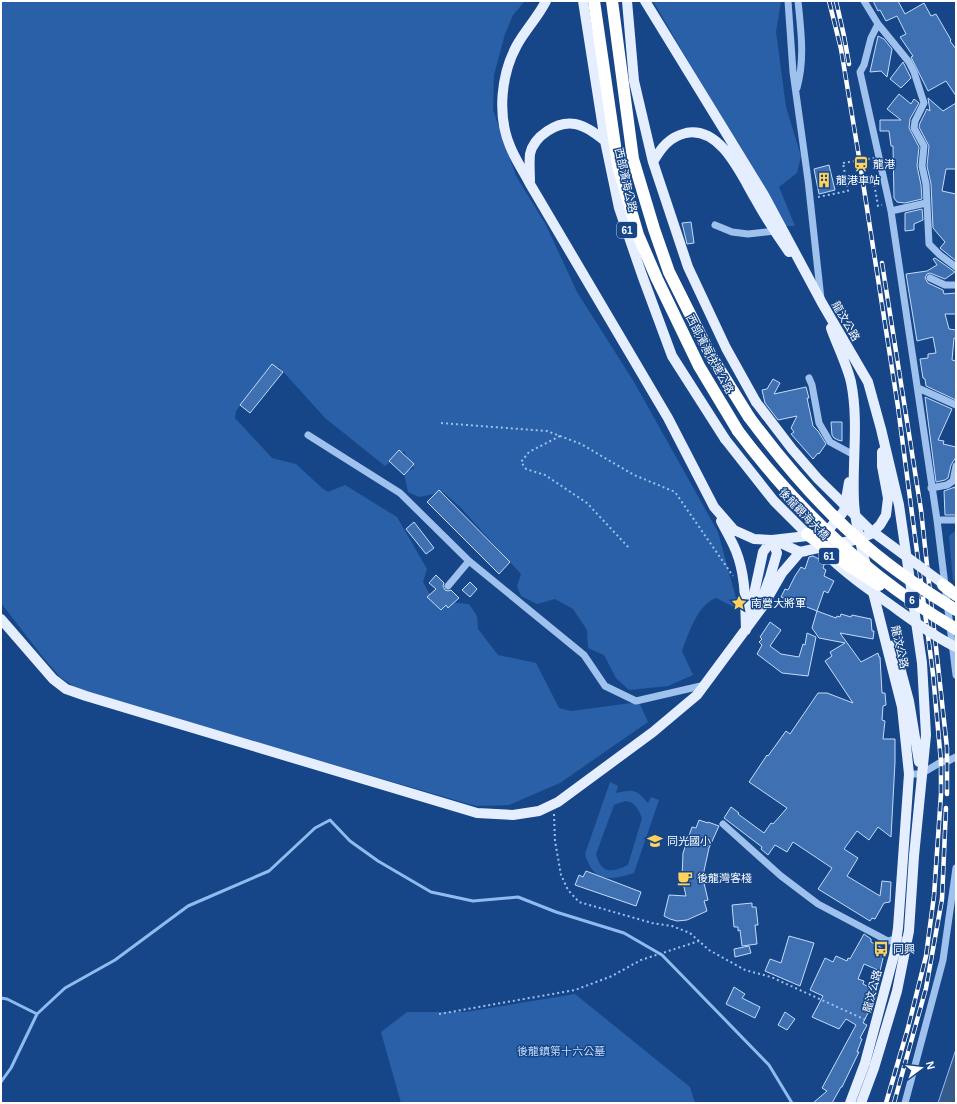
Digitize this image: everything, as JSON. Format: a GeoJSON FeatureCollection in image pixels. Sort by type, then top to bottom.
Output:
{"type":"FeatureCollection","features":[{"type":"Feature","properties":{"kind":"highway","name":"西部濱海快速公路"},"geometry":{"type":"LineString","coordinates":[[594,1],[618,166],[638,235],[657,279],[699,366],[738,431],[776,478],[823,528],[853,556],[893,588],[938,619],[956,629]]}},
{"type":"Feature","properties":{"kind":"highway","name":"西部濱海快速公路"},"geometry":{"type":"LineString","coordinates":[[612,1],[633,159],[654,229],[669,272],[711,356],[749,417],[795,477],[867,547],[916,584],[956,610]]}},
{"type":"Feature","properties":{"kind":"highway"},"geometry":{"type":"LineString","coordinates":[[807,534],[849,566],[900,598],[938,619]]}},
{"type":"Feature","properties":{"kind":"highway"},"geometry":{"type":"LineString","coordinates":[[943,584],[956,594]]}},
{"type":"Feature","properties":{"kind":"main road"},"geometry":{"type":"LineString","coordinates":[[546,1],[540,12],[527,28],[512,57],[505,78],[502,118],[509,146],[664,411],[736,550],[742,569],[745,592],[746,630]]}},
{"type":"Feature","properties":{"kind":"main road","name":"西部濱海公路"},"geometry":{"type":"LineString","coordinates":[[583,1],[605,141],[619,208],[672,356],[725,439]]}},
{"type":"Feature","properties":{"kind":"main road"},"geometry":{"type":"LineString","coordinates":[[627,1],[634,81],[653,162],[688,267],[726,348],[756,402],[792,449],[818,479],[869,529],[943,584]]}},
{"type":"Feature","properties":{"kind":"main road"},"geometry":{"type":"LineString","coordinates":[[645,1],[764,195],[822,303]]}},
{"type":"Feature","properties":{"kind":"main road"},"geometry":{"type":"LineString","coordinates":[[530,184],[530,154],[537,142],[547,131],[563,125],[575,124],[588,129],[605,141]]}},
{"type":"Feature","properties":{"kind":"main road"},"geometry":{"type":"LineString","coordinates":[[653,162],[661,147],[670,140],[682,134],[694,132],[705,134],[726,150],[775,231],[822,303]]}},
{"type":"Feature","properties":{"kind":"main road","name":"龍汶公路"},"geometry":{"type":"LineString","coordinates":[[822,303],[868,382],[881,429],[899,505],[922,663],[926,736],[921,774],[907,941],[895,998],[874,1068],[861,1103]]}},
{"type":"Feature","properties":{"kind":"main road","name":"龍汶公路"},"geometry":{"type":"LineString","coordinates":[[822,303],[851,382],[855,427],[854,502],[859,540],[902,707],[909,774],[894,955],[865,1063],[850,1103]]}},
{"type":"Feature","properties":{"kind":"main road"},"geometry":{"type":"LineString","coordinates":[[1,618],[53,679],[66,689],[477,813],[513,815],[539,811],[558,802],[653,732],[697,695],[763,606],[782,573],[800,552],[859,540],[871,534],[880,525],[886,515],[888,498],[882,466],[881,429]]}},
{"type":"Feature","properties":{"kind":"main road","name":"後龍觀海大橋"},"geometry":{"type":"LineString","coordinates":[[725,439],[774,501],[839,567],[904,615],[956,647]]}},
{"type":"Feature","properties":{"kind":"main road"},"geometry":{"type":"LineString","coordinates":[[825,534],[844,511],[854,455]]}},
{"type":"Feature","properties":{"kind":"main road"},"geometry":{"type":"LineString","coordinates":[[714,507],[734,530],[754,539],[772,540],[825,534],[859,540]]}},
{"type":"Feature","properties":{"kind":"main road"},"geometry":{"type":"LineString","coordinates":[[772,540],[800,552],[839,548],[851,551],[860,564],[879,613]]}},
{"type":"Feature","properties":{"kind":"main road"},"geometry":{"type":"LineString","coordinates":[[746,630],[764,552],[772,540]]}},
{"type":"Feature","properties":{"kind":"main road"},"geometry":{"type":"LineString","coordinates":[[859,540],[871,565],[909,701],[921,774]]}},
{"type":"Feature","properties":{"kind":"street"},"geometry":{"type":"LineString","coordinates":[[788,1],[793,72],[808,180],[822,303]]}},
{"type":"Feature","properties":{"kind":"street"},"geometry":{"type":"LineString","coordinates":[[796,92],[801,74],[803,43],[798,1]]}},
{"type":"Feature","properties":{"kind":"street"},"geometry":{"type":"LineString","coordinates":[[864,1],[878,24],[909,62],[914,72],[924,103],[915,121],[914,128],[924,146],[922,166],[926,184],[929,244],[940,255],[956,267]]}},
{"type":"Feature","properties":{"kind":"street"},"geometry":{"type":"LineString","coordinates":[[878,24],[871,38],[864,66],[860,72],[891,211],[912,357],[918,388],[931,488],[937,520],[956,675]]}},
{"type":"Feature","properties":{"kind":"street"},"geometry":{"type":"LineString","coordinates":[[891,211],[926,203]]}},
{"type":"Feature","properties":{"kind":"street"},"geometry":{"type":"LineString","coordinates":[[715,225],[732,232],[748,234],[775,231]]}},
{"type":"Feature","properties":{"kind":"street"},"geometry":{"type":"LineString","coordinates":[[930,278],[945,285],[956,285]]}},
{"type":"Feature","properties":{"kind":"street"},"geometry":{"type":"LineString","coordinates":[[809,378],[812,385],[819,423],[830,442],[854,455]]}},
{"type":"Feature","properties":{"kind":"street"},"geometry":{"type":"LineString","coordinates":[[918,388],[956,405]]}},
{"type":"Feature","properties":{"kind":"street"},"geometry":{"type":"LineString","coordinates":[[308,435],[400,493],[469,561],[584,655],[605,686],[636,701],[705,685]]}},
{"type":"Feature","properties":{"kind":"street"},"geometry":{"type":"LineString","coordinates":[[931,488],[947,485],[953,481],[956,466]]}},
{"type":"Feature","properties":{"kind":"street"},"geometry":{"type":"LineString","coordinates":[[937,520],[956,520]]}},
{"type":"Feature","properties":{"kind":"street"},"geometry":{"type":"LineString","coordinates":[[448,586],[469,561]]}},
{"type":"Feature","properties":{"kind":"street"},"geometry":{"type":"LineString","coordinates":[[909,774],[921,774],[941,762],[948,761],[956,757]]}},
{"type":"Feature","properties":{"kind":"street"},"geometry":{"type":"LineString","coordinates":[[723,824],[781,876],[818,904],[888,941],[896,939],[907,941]]}},
{"type":"Feature","properties":{"kind":"street"},"geometry":{"type":"LineString","coordinates":[[905,1103],[943,960],[956,868]]}},
{"type":"Feature","properties":{"kind":"path"},"geometry":{"type":"LineString","coordinates":[[809,198],[848,191],[843,163],[874,158]]}},
{"type":"Feature","properties":{"kind":"path"},"geometry":{"type":"LineString","coordinates":[[877,176],[873,177],[878,206]]}},
{"type":"Feature","properties":{"kind":"path"},"geometry":{"type":"LineString","coordinates":[[441,423],[547,431],[581,444],[634,475],[675,492],[731,575],[745,592]]}},
{"type":"Feature","properties":{"kind":"path"},"geometry":{"type":"LineString","coordinates":[[560,436],[529,452],[521,462],[526,469],[545,475],[587,503],[630,549]]}},
{"type":"Feature","properties":{"kind":"path"},"geometry":{"type":"LineString","coordinates":[[558,802],[554,816],[561,875],[568,890],[578,902],[652,923],[672,926],[690,933],[709,950],[745,970],[771,977],[876,1025]]}},
{"type":"Feature","properties":{"kind":"path"},"geometry":{"type":"LineString","coordinates":[[439,1014],[575,990],[612,976],[641,960],[699,941]]}},
{"type":"Feature","properties":{"kind":"green space"},"geometry":{"type":"Polygon","coordinates":[[[1,1],[525,1],[513,15],[505,34],[494,75],[493,110],[516,176],[546,225],[577,292],[634,382],[718,532],[737,602],[734,607],[716,598],[704,607],[694,620],[682,651],[693,675],[668,686],[629,690],[616,678],[604,655],[588,648],[587,630],[573,609],[555,599],[537,604],[521,596],[517,586],[521,574],[460,507],[443,492],[419,497],[408,492],[404,473],[414,468],[404,451],[385,466],[325,418],[279,367],[267,370],[236,411],[235,418],[272,458],[296,464],[328,492],[345,485],[397,517],[427,569],[423,582],[429,593],[446,602],[469,604],[477,616],[478,629],[498,655],[536,663],[559,708],[571,711],[639,702],[648,722],[560,783],[509,805],[476,806],[82,692],[60,677],[1,603],[1,1]]]}},
{"type":"Feature","properties":{"kind":"green space"},"geometry":{"type":"Polygon","coordinates":[[[653,1],[781,1],[776,32],[786,107],[801,156],[797,173],[779,187],[795,226],[784,226],[653,1]]]}},
{"type":"Feature","properties":{"kind":"green space"},"geometry":{"type":"Polygon","coordinates":[[[956,530],[956,582],[953,580],[949,536],[956,530]]]}},
{"type":"Feature","properties":{"kind":"green space"},"geometry":{"type":"Polygon","coordinates":[[[610,782],[618,786],[616,793],[634,791],[648,803],[651,797],[659,800],[634,873],[610,878],[604,877],[593,870],[588,863],[585,854],[610,782]],[[628,801],[614,805],[596,854],[601,865],[608,870],[617,869],[628,865],[642,818],[636,806],[628,801]]]}},
{"type":"Feature","properties":{"kind":"green space","name":"後龍鎮第十六公墓"},"geometry":{"type":"Polygon","coordinates":[[[575,994],[690,1087],[695,1103],[401,1103],[381,1032],[407,1012],[466,1012],[575,994]]]}},
{"type":"Feature","properties":{"kind":"shaded area"},"geometry":{"type":"Polygon","coordinates":[[[956,1049],[956,1103],[938,1103],[956,1049]]]}},
{"type":"Feature","properties":{"kind":"building"},"geometry":{"type":"Polygon","coordinates":[[[873,1],[898,1],[905,14],[924,3],[931,16],[936,14],[951,40],[950,41],[956,49],[956,96],[946,81],[928,91],[911,57],[913,56],[900,37],[906,34],[897,16],[886,21],[880,10],[878,11],[873,1]]]}},
{"type":"Feature","properties":{"kind":"building"},"geometry":{"type":"Polygon","coordinates":[[[878,36],[884,39],[892,49],[887,77],[881,71],[870,72],[878,36]]]}},
{"type":"Feature","properties":{"kind":"building"},"geometry":{"type":"Polygon","coordinates":[[[903,62],[911,78],[901,88],[890,79],[903,62]]]}},
{"type":"Feature","properties":{"kind":"building"},"geometry":{"type":"Polygon","coordinates":[[[899,94],[911,104],[914,99],[919,103],[910,119],[909,128],[919,147],[917,166],[922,199],[905,203],[897,202],[894,198],[893,146],[891,146],[889,131],[880,131],[880,120],[901,120],[887,109],[899,94]]]}},
{"type":"Feature","properties":{"kind":"building"},"geometry":{"type":"Polygon","coordinates":[[[928,98],[943,111],[956,103],[956,169],[946,169],[942,191],[956,194],[956,261],[940,248],[945,242],[933,228],[931,184],[927,166],[929,146],[919,127],[927,109],[930,111],[928,98]]]}},
{"type":"Feature","properties":{"kind":"building","name":"龍港車站"},"geometry":{"type":"Polygon","coordinates":[[[829,165],[835,190],[819,194],[814,169],[829,165]]]}},
{"type":"Feature","properties":{"kind":"building"},"geometry":{"type":"Polygon","coordinates":[[[922,209],[923,220],[914,224],[914,230],[905,231],[905,213],[922,209]]]}},
{"type":"Feature","properties":{"kind":"building"},"geometry":{"type":"Polygon","coordinates":[[[691,222],[694,243],[687,244],[682,223],[691,222]]]}},
{"type":"Feature","properties":{"kind":"building"},"geometry":{"type":"Polygon","coordinates":[[[935,258],[955,272],[945,279],[930,273],[927,274],[925,278],[928,283],[943,290],[944,294],[956,293],[956,314],[945,314],[949,329],[956,330],[952,360],[956,361],[956,400],[926,386],[920,359],[928,358],[928,354],[936,353],[933,337],[917,341],[906,274],[927,271],[937,265],[933,259],[935,258]]]}},
{"type":"Feature","properties":{"kind":"building"},"geometry":{"type":"Polygon","coordinates":[[[272,364],[283,372],[250,413],[240,405],[272,364]]]}},
{"type":"Feature","properties":{"kind":"building"},"geometry":{"type":"Polygon","coordinates":[[[773,379],[780,383],[774,394],[806,387],[813,426],[826,444],[819,454],[818,453],[813,459],[791,434],[794,432],[791,428],[797,416],[778,420],[765,403],[762,390],[767,389],[773,379]]]}},
{"type":"Feature","properties":{"kind":"building"},"geometry":{"type":"Polygon","coordinates":[[[925,397],[952,409],[938,440],[944,441],[943,444],[956,447],[956,457],[951,465],[948,478],[936,482],[925,397]]]}},
{"type":"Feature","properties":{"kind":"building"},"geometry":{"type":"Polygon","coordinates":[[[831,422],[842,422],[842,441],[834,438],[832,435],[831,422]]]}},
{"type":"Feature","properties":{"kind":"building"},"geometry":{"type":"Polygon","coordinates":[[[399,450],[414,464],[404,475],[389,461],[399,450]]]}},
{"type":"Feature","properties":{"kind":"building"},"geometry":{"type":"Polygon","coordinates":[[[955,487],[956,515],[945,515],[944,491],[955,487]]]}},
{"type":"Feature","properties":{"kind":"building"},"geometry":{"type":"Polygon","coordinates":[[[439,490],[510,562],[499,574],[427,502],[439,490]]]}},
{"type":"Feature","properties":{"kind":"building"},"geometry":{"type":"Polygon","coordinates":[[[414,522],[434,548],[426,554],[406,529],[414,522]]]}},
{"type":"Feature","properties":{"kind":"building"},"geometry":{"type":"Polygon","coordinates":[[[813,556],[825,562],[823,568],[826,570],[824,576],[834,581],[828,593],[824,591],[817,611],[781,597],[785,589],[788,590],[801,567],[805,569],[809,557],[813,556]]]}},
{"type":"Feature","properties":{"kind":"building"},"geometry":{"type":"Polygon","coordinates":[[[436,575],[444,583],[443,586],[445,590],[451,590],[459,598],[448,608],[446,605],[441,610],[427,597],[436,589],[429,583],[436,575]]]}},
{"type":"Feature","properties":{"kind":"building"},"geometry":{"type":"Polygon","coordinates":[[[470,582],[477,589],[470,597],[462,590],[470,582]]]}},
{"type":"Feature","properties":{"kind":"building"},"geometry":{"type":"Polygon","coordinates":[[[817,611],[836,618],[837,616],[840,617],[841,614],[851,617],[852,615],[871,619],[872,631],[874,631],[873,639],[840,633],[861,662],[878,653],[880,657],[882,693],[885,693],[886,705],[883,706],[882,720],[885,721],[883,739],[895,739],[891,837],[878,827],[869,840],[857,831],[844,849],[858,858],[847,876],[880,896],[882,881],[891,882],[890,902],[884,903],[875,919],[872,918],[870,921],[818,889],[832,868],[793,842],[787,852],[775,845],[768,855],[761,849],[762,847],[724,818],[731,807],[764,833],[771,823],[773,824],[787,808],[749,782],[767,755],[768,756],[786,731],[790,734],[818,693],[827,693],[853,703],[825,661],[832,656],[830,652],[845,643],[819,638],[812,628],[817,611]]]}},
{"type":"Feature","properties":{"kind":"building"},"geometry":{"type":"Polygon","coordinates":[[[770,622],[781,630],[770,646],[781,654],[799,657],[803,644],[805,645],[807,633],[816,637],[808,676],[782,673],[757,654],[762,645],[759,642],[762,639],[760,637],[770,622]]]}},
{"type":"Feature","properties":{"kind":"building"},"geometry":{"type":"Polygon","coordinates":[[[699,820],[719,826],[709,848],[704,871],[704,883],[708,900],[704,901],[707,911],[687,920],[677,921],[664,916],[669,895],[686,896],[682,878],[683,853],[692,827],[696,828],[699,820]]]}},
{"type":"Feature","properties":{"kind":"building"},"geometry":{"type":"Polygon","coordinates":[[[586,871],[641,892],[636,906],[575,885],[579,875],[583,877],[586,871]]]}},
{"type":"Feature","properties":{"kind":"building"},"geometry":{"type":"Polygon","coordinates":[[[752,903],[752,907],[756,907],[758,925],[755,925],[757,944],[742,946],[740,930],[738,931],[738,927],[734,927],[732,905],[752,903]]]}},
{"type":"Feature","properties":{"kind":"building"},"geometry":{"type":"Polygon","coordinates":[[[864,934],[871,939],[871,942],[882,948],[880,953],[884,954],[880,971],[864,964],[858,979],[864,981],[863,984],[876,991],[874,1001],[863,1023],[867,1025],[860,1038],[862,1039],[857,1052],[859,1052],[842,1087],[832,1103],[813,1103],[827,1091],[822,1088],[856,1025],[846,1019],[839,1029],[812,1017],[823,996],[810,990],[825,958],[833,962],[836,956],[847,961],[848,958],[850,959],[864,934]]]}},
{"type":"Feature","properties":{"kind":"building"},"geometry":{"type":"Polygon","coordinates":[[[789,936],[814,943],[800,986],[765,971],[770,959],[781,963],[789,936]]]}},
{"type":"Feature","properties":{"kind":"building"},"geometry":{"type":"Polygon","coordinates":[[[749,946],[751,953],[735,957],[734,949],[749,946]]]}},
{"type":"Feature","properties":{"kind":"building"},"geometry":{"type":"Polygon","coordinates":[[[734,987],[745,994],[742,998],[760,1007],[755,1018],[726,1004],[734,987]]]}},
{"type":"Feature","properties":{"kind":"building"},"geometry":{"type":"Polygon","coordinates":[[[785,1012],[795,1019],[787,1030],[778,1025],[785,1012]]]}},
{"type":"Feature","properties":{"kind":"waterway"},"geometry":{"type":"LineString","coordinates":[[1,1082],[11,1068],[37,1014],[65,988],[115,960],[188,906],[269,871],[315,828],[330,820],[350,841],[378,861],[431,892],[473,901],[518,897],[556,912],[624,933],[662,955],[769,1065],[792,1103]]}},
{"type":"Feature","properties":{"kind":"waterway"},"geometry":{"type":"LineString","coordinates":[[1,998],[7,999],[37,1014]]}},
{"type":"Feature","properties":{"kind":"railway"},"geometry":{"type":"LineString","coordinates":[[829,1],[841,49],[898,407],[933,674],[941,762],[941,794],[934,896],[926,956],[908,1028],[886,1103]]}},
{"type":"Feature","properties":{"kind":"railway"},"geometry":{"type":"LineString","coordinates":[[836,1],[849,64]]}},
{"type":"Feature","properties":{"kind":"railway"},"geometry":{"type":"LineString","coordinates":[[882,263],[921,510],[947,748],[947,794]]}},
{"type":"Feature","properties":{"kind":"railway"},"geometry":{"type":"LineString","coordinates":[[894,1103],[926,988],[942,899],[946,808]]}},
{"type":"Feature","properties":{"kind":"place","name":"龍港"},"geometry":{"type":"Point","coordinates":[861,164]}},
{"type":"Feature","properties":{"kind":"place","name":"龍港車站"},"geometry":{"type":"Point","coordinates":[824,180]}},
{"type":"Feature","properties":{"kind":"place","name":"南營大將軍"},"geometry":{"type":"Point","coordinates":[739,603]}},
{"type":"Feature","properties":{"kind":"place","name":"同光國小"},"geometry":{"type":"Point","coordinates":[655,841]}},
{"type":"Feature","properties":{"kind":"place","name":"後龍灣客棧"},"geometry":{"type":"Point","coordinates":[685,878]}},
{"type":"Feature","properties":{"kind":"place","name":"同興"},"geometry":{"type":"Point","coordinates":[881,949]}}]}
